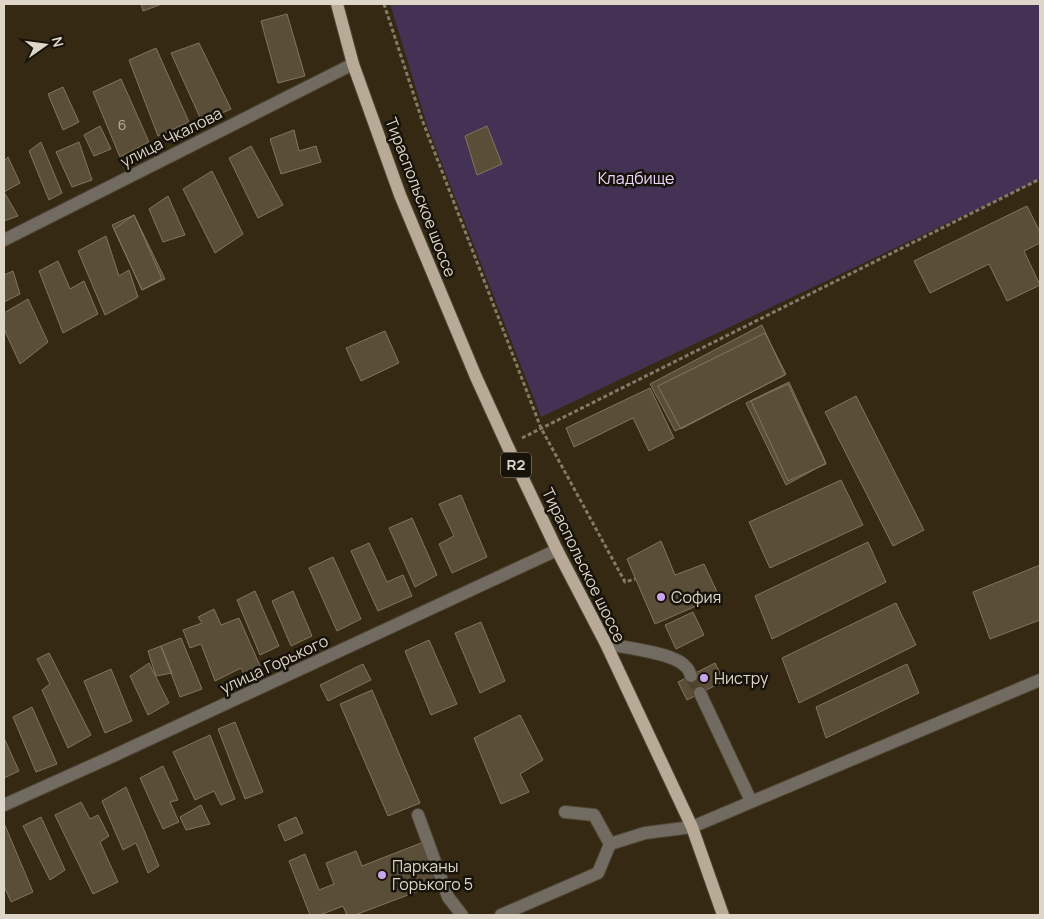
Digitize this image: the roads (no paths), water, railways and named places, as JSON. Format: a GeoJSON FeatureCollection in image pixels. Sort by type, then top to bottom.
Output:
{"type":"FeatureCollection","features":[{"type":"Feature","properties":{"kind":"main road","name":"Тираспольское шоссе"},"geometry":{"type":"LineString","coordinates":[[336,4],[353,64],[400,195],[507,445],[557,550],[606,644],[692,827],[723,915]]}},
{"type":"Feature","properties":{"kind":"street","name":"улица Чкалова"},"geometry":{"type":"LineString","coordinates":[[4,240],[353,64]]}},
{"type":"Feature","properties":{"kind":"street","name":"улица Горького"},"geometry":{"type":"LineString","coordinates":[[4,805],[557,550]]}},
{"type":"Feature","properties":{"kind":"street"},"geometry":{"type":"LineString","coordinates":[[606,644],[652,652],[672,659],[685,664],[691,676]]}},
{"type":"Feature","properties":{"kind":"street"},"geometry":{"type":"LineString","coordinates":[[610,844],[645,833],[692,827],[1040,680]]}},
{"type":"Feature","properties":{"kind":"street"},"geometry":{"type":"LineString","coordinates":[[700,693],[751,801]]}},
{"type":"Feature","properties":{"kind":"street"},"geometry":{"type":"LineString","coordinates":[[565,812],[594,815],[610,844]]}},
{"type":"Feature","properties":{"kind":"street"},"geometry":{"type":"LineString","coordinates":[[418,815],[448,897],[462,915]]}},
{"type":"Feature","properties":{"kind":"street"},"geometry":{"type":"LineString","coordinates":[[501,915],[598,873],[610,844]]}},
{"type":"Feature","properties":{"kind":"tunnel"},"geometry":{"type":"LineString","coordinates":[[691,676],[700,693]]}},
{"type":"Feature","properties":{"kind":"place","name":"София"},"geometry":{"type":"Point","coordinates":[661,597]}},
{"type":"Feature","properties":{"kind":"place","name":"Нистру"},"geometry":{"type":"Point","coordinates":[704,678]}},
{"type":"Feature","properties":{"kind":"place","name":"Парканы Горького 5"},"geometry":{"type":"Point","coordinates":[382,875]}},
{"type":"Feature","properties":{"kind":"park label","name":"Кладбище"},"geometry":{"type":"Point","coordinates":[636,178]}}]}
